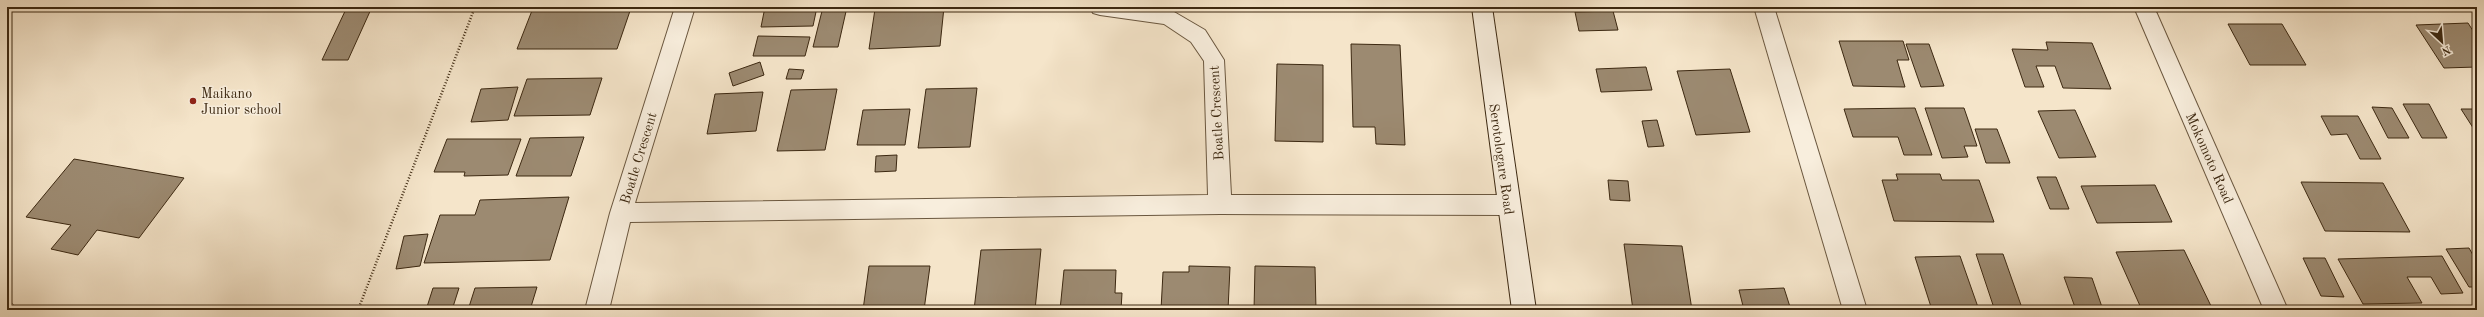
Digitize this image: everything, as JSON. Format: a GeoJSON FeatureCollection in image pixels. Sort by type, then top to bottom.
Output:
{"type":"FeatureCollection","features":[{"type":"Feature","properties":{"kind":"street","name":"Boatle Crescent"},"geometry":{"type":"LineString","coordinates":[[597,310],[621,213],[685,7]]}},
{"type":"Feature","properties":{"kind":"street","name":"Boatle Crescent"},"geometry":{"type":"LineString","coordinates":[[1100,7],[1169,17],[1198,36],[1214,60],[1220,204]]}},
{"type":"Feature","properties":{"kind":"street","name":"Serotologare Road"},"geometry":{"type":"LineString","coordinates":[[1482,7],[1508,205],[1524,310]]}},
{"type":"Feature","properties":{"kind":"street"},"geometry":{"type":"LineString","coordinates":[[1764,7],[1855,310]]}},
{"type":"Feature","properties":{"kind":"street","name":"Mokomoto Road"},"geometry":{"type":"LineString","coordinates":[[2144,7],[2276,310]]}},
{"type":"Feature","properties":{"kind":"street"},"geometry":{"type":"LineString","coordinates":[[621,213],[1220,204],[1508,205]]}},
{"type":"Feature","properties":{"kind":"path"},"geometry":{"type":"LineString","coordinates":[[358,310],[475,7]]}},
{"type":"Feature","properties":{"kind":"building"},"geometry":{"type":"Polygon","coordinates":[[[347,7],[372,7],[348,60],[322,60],[347,7]]]}},
{"type":"Feature","properties":{"kind":"building"},"geometry":{"type":"Polygon","coordinates":[[[765,7],[817,7],[813,26],[761,27],[765,7]]]}},
{"type":"Feature","properties":{"kind":"building"},"geometry":{"type":"Polygon","coordinates":[[[823,7],[847,7],[838,47],[813,47],[823,7]]]}},
{"type":"Feature","properties":{"kind":"building"},"geometry":{"type":"Polygon","coordinates":[[[944,7],[940,46],[869,49],[875,9],[944,7]]]}},
{"type":"Feature","properties":{"kind":"building"},"geometry":{"type":"Polygon","coordinates":[[[533,8],[631,8],[617,49],[517,49],[533,8]]]}},
{"type":"Feature","properties":{"kind":"building"},"geometry":{"type":"Polygon","coordinates":[[[1613,11],[1618,30],[1579,31],[1575,12],[1613,11]]]}},
{"type":"Feature","properties":{"kind":"building"},"geometry":{"type":"Polygon","coordinates":[[[2468,23],[2477,37],[2477,67],[2444,68],[2416,25],[2468,23]]]}},
{"type":"Feature","properties":{"kind":"building"},"geometry":{"type":"Polygon","coordinates":[[[2228,24],[2282,24],[2306,65],[2250,65],[2228,24]]]}},
{"type":"Feature","properties":{"kind":"building"},"geometry":{"type":"Polygon","coordinates":[[[758,36],[810,37],[805,56],[753,56],[758,36]]]}},
{"type":"Feature","properties":{"kind":"building"},"geometry":{"type":"Polygon","coordinates":[[[1839,41],[1903,41],[1909,60],[1897,60],[1905,87],[1853,86],[1839,41]]]}},
{"type":"Feature","properties":{"kind":"building"},"geometry":{"type":"Polygon","coordinates":[[[2046,42],[2092,43],[2111,89],[2063,88],[2055,66],[2036,66],[2044,87],[2025,87],[2012,49],[2048,50],[2046,42]]]}},
{"type":"Feature","properties":{"kind":"building"},"geometry":{"type":"Polygon","coordinates":[[[1351,44],[1400,45],[1405,145],[1376,144],[1375,127],[1353,127],[1351,44]]]}},
{"type":"Feature","properties":{"kind":"building"},"geometry":{"type":"Polygon","coordinates":[[[1906,44],[1929,44],[1944,86],[1921,87],[1906,44]]]}},
{"type":"Feature","properties":{"kind":"building"},"geometry":{"type":"Polygon","coordinates":[[[760,62],[764,75],[733,86],[729,73],[760,62]]]}},
{"type":"Feature","properties":{"kind":"building"},"geometry":{"type":"Polygon","coordinates":[[[1277,64],[1323,65],[1323,142],[1275,141],[1277,64]]]}},
{"type":"Feature","properties":{"kind":"building"},"geometry":{"type":"Polygon","coordinates":[[[1646,67],[1652,90],[1601,92],[1596,69],[1646,67]]]}},
{"type":"Feature","properties":{"kind":"building"},"geometry":{"type":"Polygon","coordinates":[[[789,69],[804,70],[801,79],[786,79],[789,69]]]}},
{"type":"Feature","properties":{"kind":"building"},"geometry":{"type":"Polygon","coordinates":[[[1730,69],[1750,132],[1696,135],[1677,71],[1730,69]]]}},
{"type":"Feature","properties":{"kind":"building"},"geometry":{"type":"Polygon","coordinates":[[[602,78],[590,115],[514,116],[527,79],[602,78]]]}},
{"type":"Feature","properties":{"kind":"building"},"geometry":{"type":"Polygon","coordinates":[[[518,87],[508,120],[471,122],[481,89],[518,87]]]}},
{"type":"Feature","properties":{"kind":"building"},"geometry":{"type":"Polygon","coordinates":[[[977,88],[970,147],[918,148],[926,89],[977,88]]]}},
{"type":"Feature","properties":{"kind":"building"},"geometry":{"type":"Polygon","coordinates":[[[837,89],[825,150],[777,151],[791,90],[837,89]]]}},
{"type":"Feature","properties":{"kind":"building"},"geometry":{"type":"Polygon","coordinates":[[[763,92],[756,131],[707,134],[715,94],[763,92]]]}},
{"type":"Feature","properties":{"kind":"building"},"geometry":{"type":"Polygon","coordinates":[[[2403,104],[2429,104],[2447,138],[2422,138],[2403,104]]]}},
{"type":"Feature","properties":{"kind":"building"},"geometry":{"type":"Polygon","coordinates":[[[2372,107],[2392,108],[2409,138],[2388,138],[2372,107]]]}},
{"type":"Feature","properties":{"kind":"building"},"geometry":{"type":"Polygon","coordinates":[[[1915,108],[1932,155],[1904,155],[1898,137],[1853,137],[1844,109],[1915,108]]]}},
{"type":"Feature","properties":{"kind":"building"},"geometry":{"type":"Polygon","coordinates":[[[1925,108],[1964,108],[1977,146],[1964,146],[1968,157],[1942,158],[1925,108]]]}},
{"type":"Feature","properties":{"kind":"building"},"geometry":{"type":"Polygon","coordinates":[[[910,109],[905,145],[857,145],[863,110],[910,109]]]}},
{"type":"Feature","properties":{"kind":"building"},"geometry":{"type":"Polygon","coordinates":[[[2461,109],[2477,109],[2477,134],[2461,109]]]}},
{"type":"Feature","properties":{"kind":"building"},"geometry":{"type":"Polygon","coordinates":[[[2075,110],[2096,157],[2059,158],[2038,111],[2075,110]]]}},
{"type":"Feature","properties":{"kind":"building"},"geometry":{"type":"Polygon","coordinates":[[[2321,116],[2358,116],[2381,159],[2360,159],[2347,134],[2331,135],[2321,116]]]}},
{"type":"Feature","properties":{"kind":"building"},"geometry":{"type":"Polygon","coordinates":[[[1657,120],[1664,146],[1648,147],[1642,121],[1657,120]]]}},
{"type":"Feature","properties":{"kind":"building"},"geometry":{"type":"Polygon","coordinates":[[[1975,129],[1997,129],[2010,163],[1986,163],[1975,129]]]}},
{"type":"Feature","properties":{"kind":"building"},"geometry":{"type":"Polygon","coordinates":[[[584,137],[571,176],[516,176],[530,138],[584,137]]]}},
{"type":"Feature","properties":{"kind":"building"},"geometry":{"type":"Polygon","coordinates":[[[447,139],[521,139],[508,175],[464,176],[465,172],[434,172],[447,139]]]}},
{"type":"Feature","properties":{"kind":"building"},"geometry":{"type":"Polygon","coordinates":[[[897,155],[896,171],[875,172],[876,156],[897,155]]]}},
{"type":"Feature","properties":{"kind":"building"},"geometry":{"type":"Polygon","coordinates":[[[74,159],[184,178],[139,238],[97,230],[78,255],[51,249],[71,225],[26,217],[74,159]]]}},
{"type":"Feature","properties":{"kind":"building"},"geometry":{"type":"Polygon","coordinates":[[[1896,174],[1940,174],[1942,180],[1979,180],[1994,222],[1894,221],[1882,180],[1898,180],[1896,174]]]}},
{"type":"Feature","properties":{"kind":"building"},"geometry":{"type":"Polygon","coordinates":[[[2037,177],[2056,177],[2069,209],[2050,209],[2037,177]]]}},
{"type":"Feature","properties":{"kind":"building"},"geometry":{"type":"Polygon","coordinates":[[[1608,180],[1628,181],[1630,201],[1610,200],[1608,180]]]}},
{"type":"Feature","properties":{"kind":"building"},"geometry":{"type":"Polygon","coordinates":[[[2301,182],[2383,183],[2410,232],[2325,231],[2301,182]]]}},
{"type":"Feature","properties":{"kind":"building"},"geometry":{"type":"Polygon","coordinates":[[[2155,185],[2172,222],[2097,223],[2081,186],[2155,185]]]}},
{"type":"Feature","properties":{"kind":"building"},"geometry":{"type":"Polygon","coordinates":[[[569,197],[550,260],[424,263],[440,215],[475,215],[480,200],[569,197]]]}},
{"type":"Feature","properties":{"kind":"building"},"geometry":{"type":"Polygon","coordinates":[[[428,234],[420,266],[396,269],[404,236],[428,234]]]}},
{"type":"Feature","properties":{"kind":"building"},"geometry":{"type":"Polygon","coordinates":[[[1624,244],[1682,246],[1692,310],[1633,310],[1624,244]]]}},
{"type":"Feature","properties":{"kind":"building"},"geometry":{"type":"Polygon","coordinates":[[[2469,248],[2477,262],[2477,287],[2469,287],[2446,249],[2469,248]]]}},
{"type":"Feature","properties":{"kind":"building"},"geometry":{"type":"Polygon","coordinates":[[[1041,249],[1035,310],[974,310],[981,250],[1041,249]]]}},
{"type":"Feature","properties":{"kind":"building"},"geometry":{"type":"Polygon","coordinates":[[[2184,250],[2211,306],[2141,308],[2116,252],[2184,250]]]}},
{"type":"Feature","properties":{"kind":"building"},"geometry":{"type":"Polygon","coordinates":[[[1976,254],[2003,254],[2022,308],[1994,308],[1976,254]]]}},
{"type":"Feature","properties":{"kind":"building"},"geometry":{"type":"Polygon","coordinates":[[[1960,256],[1979,310],[1932,310],[1915,257],[1960,256]]]}},
{"type":"Feature","properties":{"kind":"building"},"geometry":{"type":"Polygon","coordinates":[[[2442,256],[2463,293],[2441,294],[2431,277],[2407,277],[2422,303],[2363,304],[2338,259],[2442,256]]]}},
{"type":"Feature","properties":{"kind":"building"},"geometry":{"type":"Polygon","coordinates":[[[2303,258],[2325,258],[2344,297],[2321,296],[2303,258]]]}},
{"type":"Feature","properties":{"kind":"building"},"geometry":{"type":"Polygon","coordinates":[[[869,266],[930,266],[924,310],[863,310],[869,266]]]}},
{"type":"Feature","properties":{"kind":"building"},"geometry":{"type":"Polygon","coordinates":[[[1189,266],[1230,267],[1228,310],[1161,310],[1163,272],[1189,272],[1189,266]]]}},
{"type":"Feature","properties":{"kind":"building"},"geometry":{"type":"Polygon","coordinates":[[[1255,266],[1315,267],[1316,310],[1254,310],[1255,266]]]}},
{"type":"Feature","properties":{"kind":"building"},"geometry":{"type":"Polygon","coordinates":[[[1064,270],[1116,270],[1115,293],[1122,293],[1121,310],[1060,310],[1064,270]]]}},
{"type":"Feature","properties":{"kind":"building"},"geometry":{"type":"Polygon","coordinates":[[[2064,277],[2092,278],[2103,310],[2076,310],[2064,277]]]}},
{"type":"Feature","properties":{"kind":"building"},"geometry":{"type":"Polygon","coordinates":[[[537,287],[530,310],[468,310],[475,288],[537,287]]]}},
{"type":"Feature","properties":{"kind":"building"},"geometry":{"type":"Polygon","coordinates":[[[433,288],[459,288],[452,310],[426,310],[433,288]]]}},
{"type":"Feature","properties":{"kind":"building"},"geometry":{"type":"Polygon","coordinates":[[[1784,288],[1791,310],[1744,310],[1739,290],[1784,288]]]}},
{"type":"Feature","properties":{"kind":"place","name":"Maikano Junior school"},"geometry":{"type":"Point","coordinates":[193,101]}}]}
